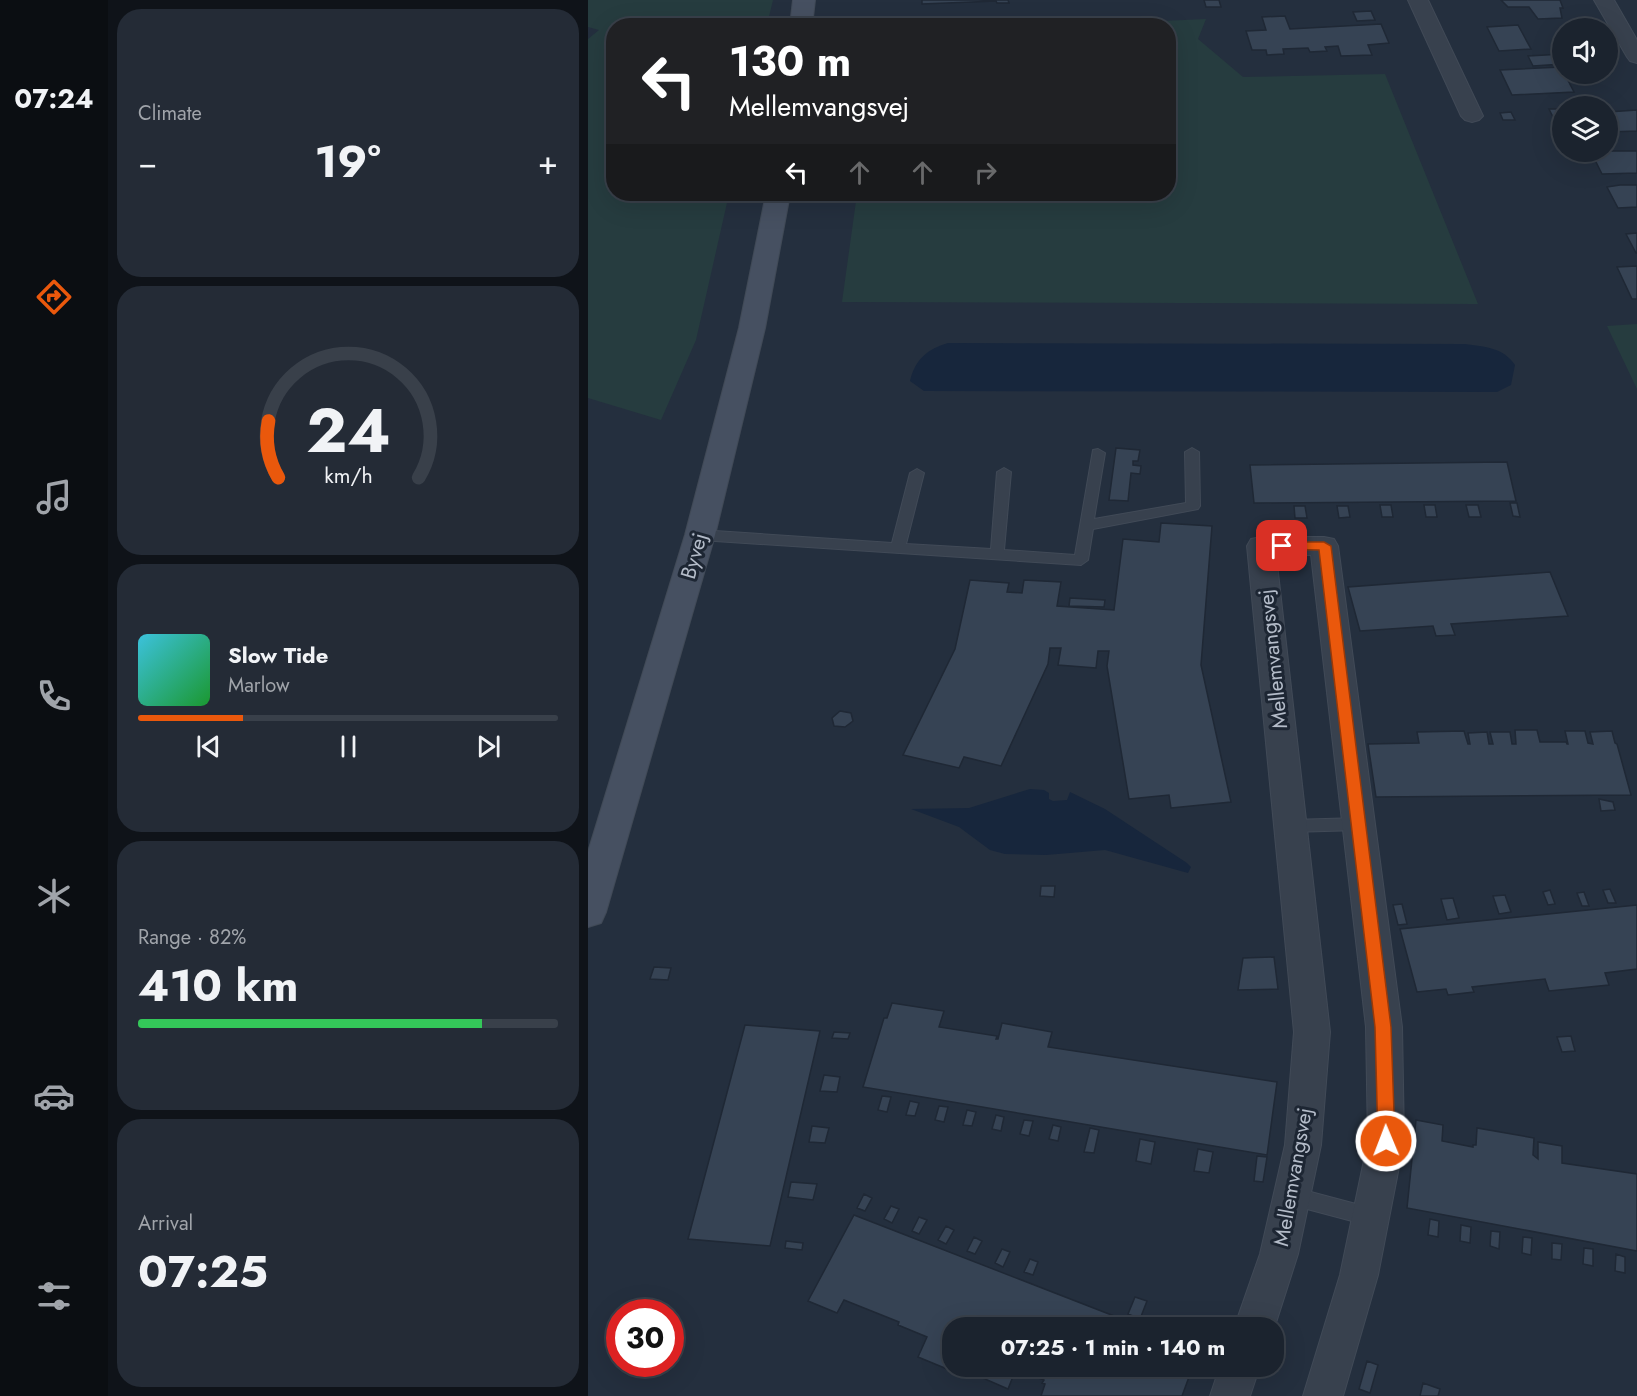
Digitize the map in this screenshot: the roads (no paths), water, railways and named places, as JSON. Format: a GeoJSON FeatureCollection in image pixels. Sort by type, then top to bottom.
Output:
{"type":"FeatureCollection","features":[{"type":"Feature","properties":{"kind":"street"},"geometry":{"type":"LineString","coordinates":[[802,18],[804,0]]}},
{"type":"Feature","properties":{"kind":"street"},"geometry":{"type":"LineString","coordinates":[[1418,0],[1472,116]]}},
{"type":"Feature","properties":{"kind":"street"},"geometry":{"type":"LineString","coordinates":[[1604,0],[1637,57]]}},
{"type":"Feature","properties":{"kind":"street","name":"Byvej"},"geometry":{"type":"LineString","coordinates":[[588,912],[700,535],[752,328],[777,201]]}},
{"type":"Feature","properties":{"kind":"street","name":"Mellemvangsvej"},"geometry":{"type":"LineString","coordinates":[[1258,1317],[1279,1254],[1303,1145],[1312,1032],[1261,546],[1324,546],[1383,1027],[1386,1141],[1359,1275],[1323,1396]]}},
{"type":"Feature","properties":{"kind":"street"},"geometry":{"type":"LineString","coordinates":[[1230,1396],[1236,1377]]}},
{"type":"Feature","properties":{"kind":"lane"},"geometry":{"type":"LineString","coordinates":[[1087,525],[1193,506],[1192,452]]}},
{"type":"Feature","properties":{"kind":"lane"},"geometry":{"type":"LineString","coordinates":[[700,535],[1082,560],[1098,453]]}},
{"type":"Feature","properties":{"kind":"lane"},"geometry":{"type":"LineString","coordinates":[[997,555],[1004,472]]}},
{"type":"Feature","properties":{"kind":"lane"},"geometry":{"type":"LineString","coordinates":[[898,548],[916,473]]}},
{"type":"Feature","properties":{"kind":"lane"},"geometry":{"type":"LineString","coordinates":[[1291,826],[1359,824]]}},
{"type":"Feature","properties":{"kind":"lane"},"geometry":{"type":"LineString","coordinates":[[1292,1196],[1371,1217]]}},
{"type":"Feature","properties":{"kind":"water"},"geometry":{"type":"Polygon","coordinates":[[[948,343],[1465,344],[1499,351],[1515,365],[1511,385],[1497,392],[924,391],[910,381],[915,367],[923,356],[948,343]]]}},
{"type":"Feature","properties":{"kind":"water"},"geometry":{"type":"Polygon","coordinates":[[[1030,789],[1044,790],[1049,793],[1049,799],[1053,801],[1067,800],[1070,792],[1105,809],[1187,863],[1191,867],[1188,873],[1105,850],[1046,855],[1005,854],[990,850],[959,827],[911,809],[969,808],[1030,789]]]}}]}
